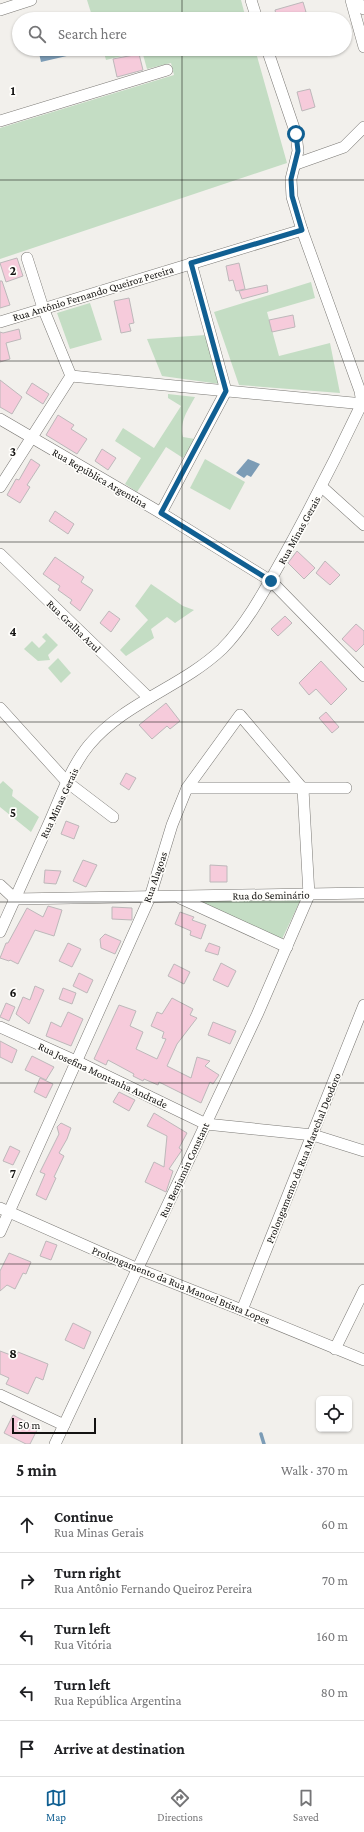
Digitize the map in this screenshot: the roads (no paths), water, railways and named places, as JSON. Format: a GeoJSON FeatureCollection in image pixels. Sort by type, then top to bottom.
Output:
{"type":"FeatureCollection","features":[{"type":"Feature","properties":{"kind":"street"},"geometry":{"type":"LineString","coordinates":[[0,10],[31,0]]}},
{"type":"Feature","properties":{"kind":"street"},"geometry":{"type":"LineString","coordinates":[[251,0],[255,12]]}},
{"type":"Feature","properties":{"kind":"street"},"geometry":{"type":"LineString","coordinates":[[351,0],[364,47]]}},
{"type":"Feature","properties":{"kind":"street"},"geometry":{"type":"LineString","coordinates":[[356,0],[364,9]]}},
{"type":"Feature","properties":{"kind":"street"},"geometry":{"type":"LineString","coordinates":[[71,376],[363,404],[360,391],[302,230],[292,196],[291,179],[296,164],[298,151],[296,134],[269,56]]}},
{"type":"Feature","properties":{"kind":"street"},"geometry":{"type":"LineString","coordinates":[[0,121],[167,70]]}},
{"type":"Feature","properties":{"kind":"street"},"geometry":{"type":"LineString","coordinates":[[296,164],[344,147],[364,127]]}},
{"type":"Feature","properties":{"kind":"street","name":"Rua Antônio Fernando Queiroz Pereira"},"geometry":{"type":"LineString","coordinates":[[0,322],[302,230]]}},
{"type":"Feature","properties":{"kind":"street"},"geometry":{"type":"LineString","coordinates":[[27,258],[43,308],[71,376]]}},
{"type":"Feature","properties":{"kind":"street"},"geometry":{"type":"LineString","coordinates":[[161,513],[226,391],[191,263]]}},
{"type":"Feature","properties":{"kind":"street"},"geometry":{"type":"LineString","coordinates":[[0,487],[71,376]]}},
{"type":"Feature","properties":{"kind":"street","name":"Rua Minas Gerais"},"geometry":{"type":"LineString","coordinates":[[0,932],[67,782],[88,746],[104,729],[120,716],[196,669],[222,649],[234,635],[271,581],[322,487],[363,404]]}},
{"type":"Feature","properties":{"kind":"street","name":"Rua República Argentina"},"geometry":{"type":"LineString","coordinates":[[0,419],[161,513],[271,581],[364,676]]}},
{"type":"Feature","properties":{"kind":"street"},"geometry":{"type":"LineString","coordinates":[[322,487],[364,526]]}},
{"type":"Feature","properties":{"kind":"street","name":"Rua Gralha Azul"},"geometry":{"type":"LineString","coordinates":[[0,554],[148,698]]}},
{"type":"Feature","properties":{"kind":"street"},"geometry":{"type":"LineString","coordinates":[[0,708],[67,782],[114,817]]}},
{"type":"Feature","properties":{"kind":"street","name":"Rua Alagoas"},"geometry":{"type":"LineString","coordinates":[[0,1232],[5,1210],[78,1062],[150,897],[172,825],[187,788],[240,715],[303,789]]}},
{"type":"Feature","properties":{"kind":"street"},"geometry":{"type":"LineString","coordinates":[[187,788],[346,788]]}},
{"type":"Feature","properties":{"kind":"street"},"geometry":{"type":"LineString","coordinates":[[303,789],[309,895]]}},
{"type":"Feature","properties":{"kind":"street"},"geometry":{"type":"LineString","coordinates":[[0,885],[15,899]]}},
{"type":"Feature","properties":{"kind":"street","name":"Rua do Seminário"},"geometry":{"type":"LineString","coordinates":[[15,899],[364,893]]}},
{"type":"Feature","properties":{"kind":"street","name":"Rua Benjamin Constant"},"geometry":{"type":"LineString","coordinates":[[55,1444],[206,1124],[287,947],[309,895]]}},
{"type":"Feature","properties":{"kind":"street","name":"Rua do Seminário"},"geometry":{"type":"LineString","coordinates":[[177,897],[287,947]]}},
{"type":"Feature","properties":{"kind":"street","name":"Prolongamento da Rua Marechal Deodoro"},"geometry":{"type":"LineString","coordinates":[[242,1310],[364,1005]]}},
{"type":"Feature","properties":{"kind":"street","name":"Rua Josefina Montanha Andrade"},"geometry":{"type":"LineString","coordinates":[[0,1027],[78,1062],[206,1124],[313,1135],[364,1151]]}},
{"type":"Feature","properties":{"kind":"street","name":"Prolongamento da Rua Manoel Btista Lopes"},"geometry":{"type":"LineString","coordinates":[[5,1210],[138,1269],[364,1360]]}},
{"type":"Feature","properties":{"kind":"street"},"geometry":{"type":"LineString","coordinates":[[335,1349],[364,1290]]}},
{"type":"Feature","properties":{"kind":"street"},"geometry":{"type":"LineString","coordinates":[[0,1395],[64,1425]]}},
{"type":"Feature","properties":{"kind":"water"},"geometry":{"type":"Polygon","coordinates":[[[40,56],[67,56],[41,62],[40,56]]]}},
{"type":"Feature","properties":{"kind":"water"},"geometry":{"type":"Polygon","coordinates":[[[248,459],[260,464],[251,477],[247,475],[244,478],[236,473],[248,459]]]}},
{"type":"Feature","properties":{"kind":"waterway"},"geometry":{"type":"LineString","coordinates":[[261,1434],[264,1444]]}}]}
